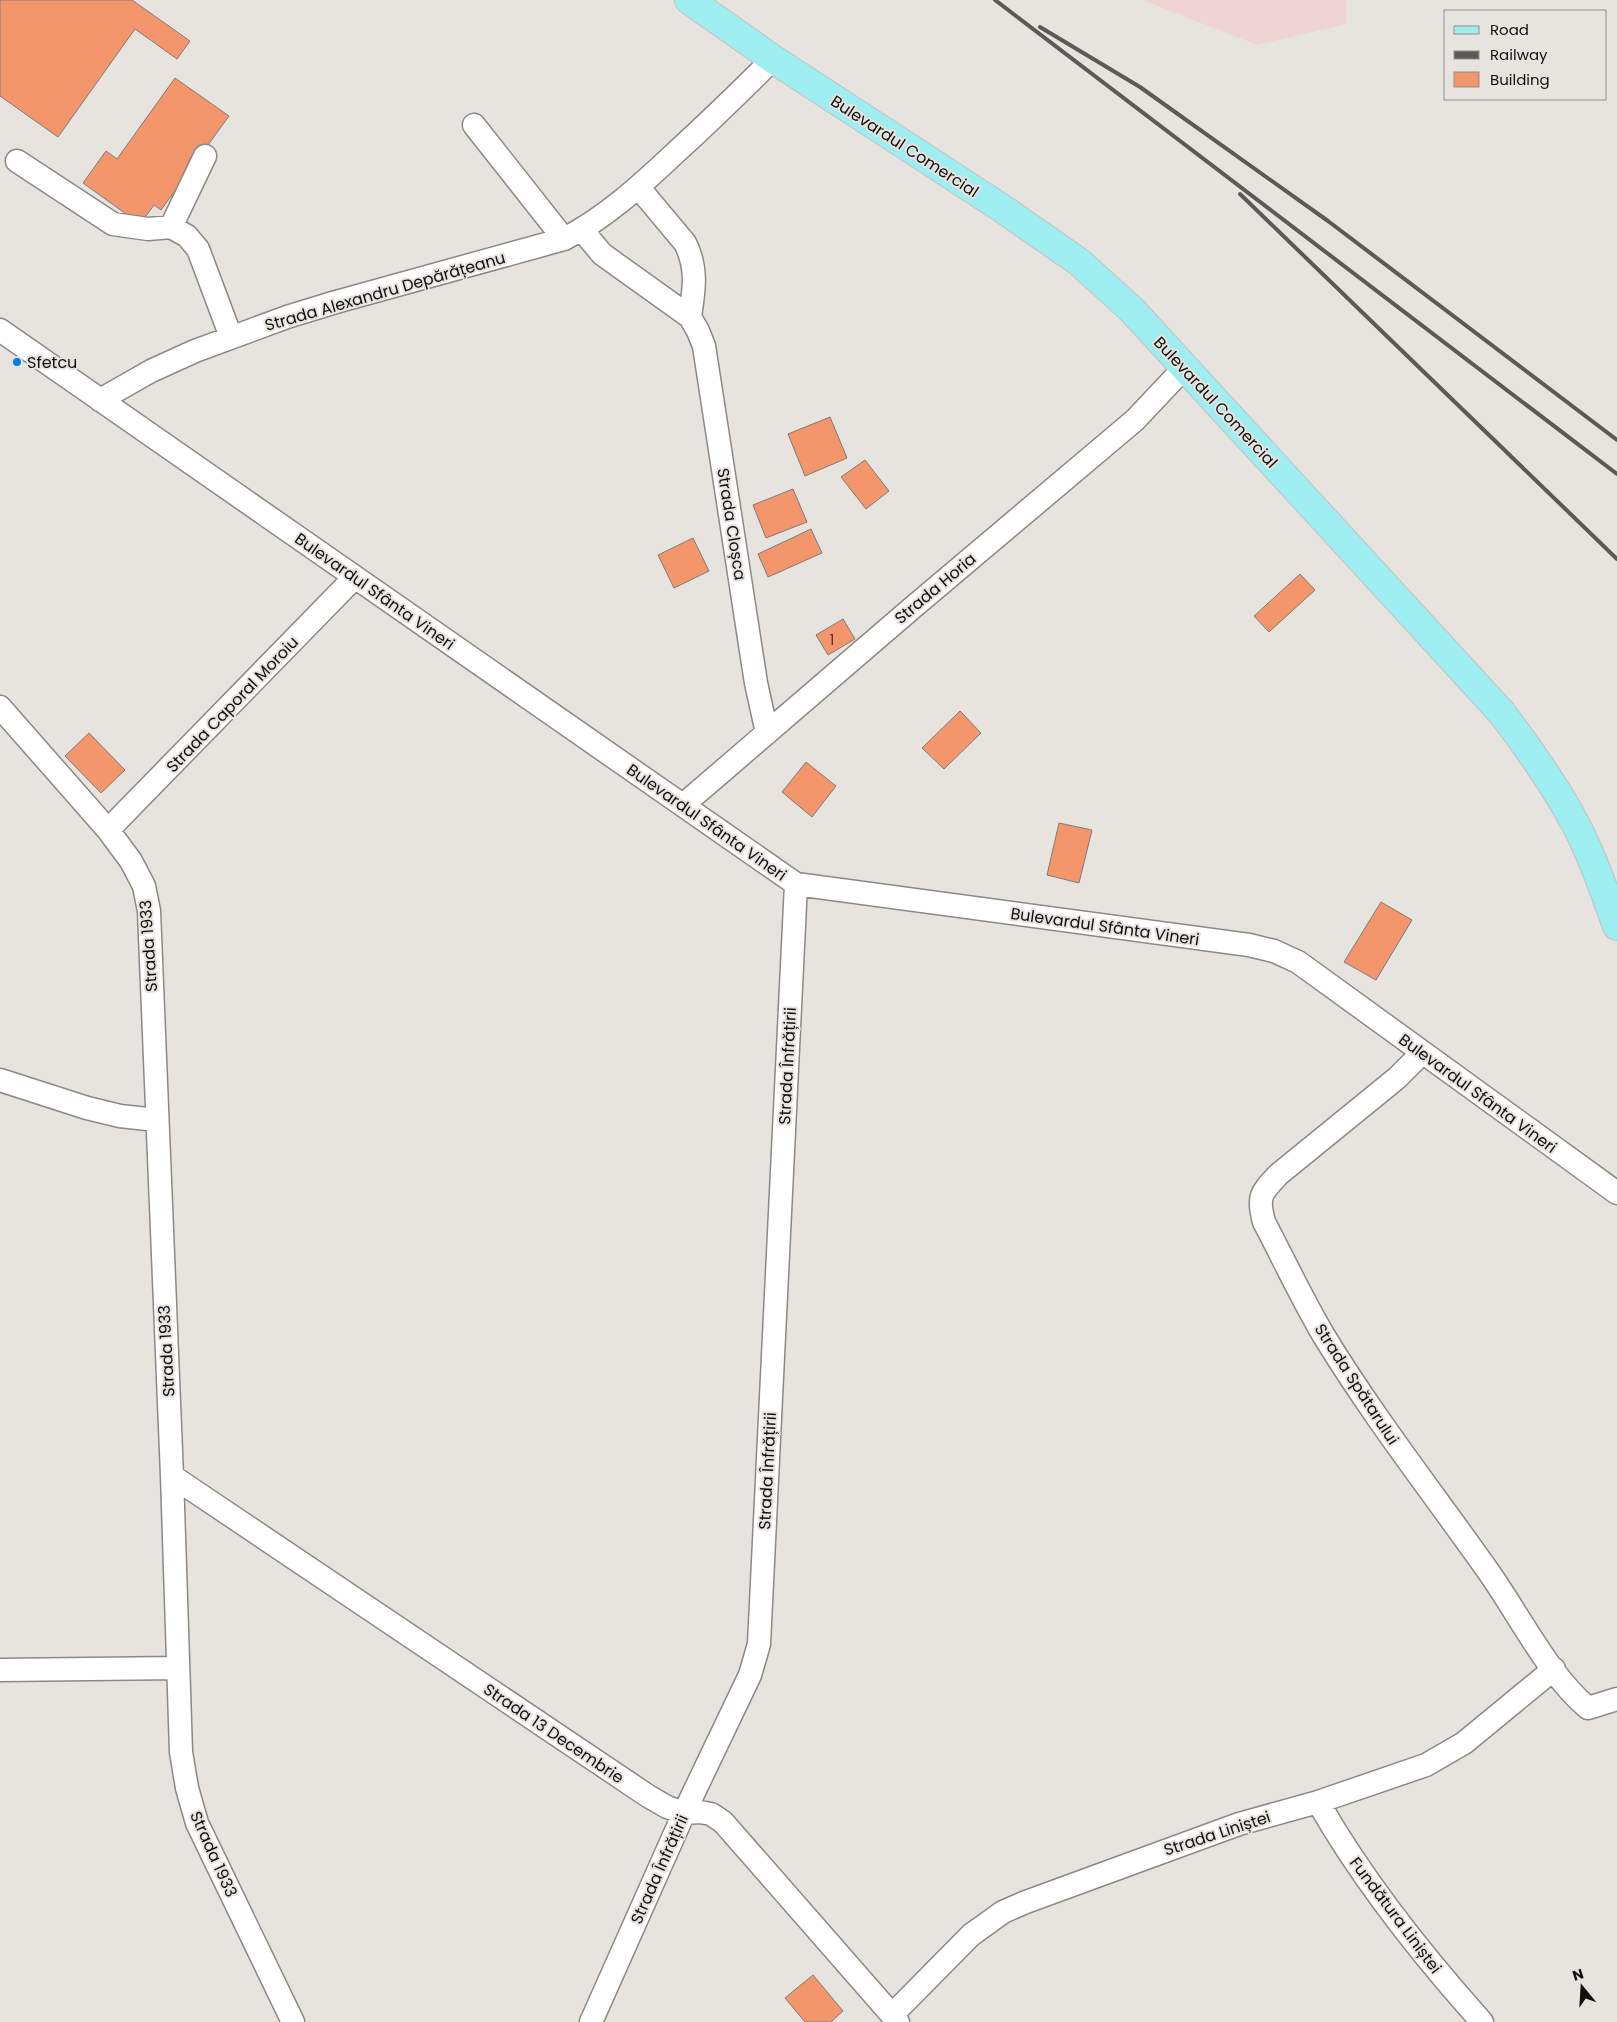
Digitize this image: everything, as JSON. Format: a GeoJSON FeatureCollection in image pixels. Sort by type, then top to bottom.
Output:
{"type":"FeatureCollection","features":[{"type":"Feature","properties":{"kind":"main road","name":"Bulevardul Comercial"},"geometry":{"type":"LineString","coordinates":[[689,0],[773,59],[1000,207],[1079,262],[1132,310],[1502,713],[1539,763],[1571,815],[1595,868],[1617,926]]}},
{"type":"Feature","properties":{"kind":"street","name":"Strada Alexandru Depărățeanu"},"geometry":{"type":"LineString","coordinates":[[100,400],[151,371],[231,337],[336,302],[573,235],[639,188],[773,59]]}},
{"type":"Feature","properties":{"kind":"street"},"geometry":{"type":"LineString","coordinates":[[474,125],[573,235]]}},
{"type":"Feature","properties":{"kind":"street"},"geometry":{"type":"LineString","coordinates":[[171,228],[205,156]]}},
{"type":"Feature","properties":{"kind":"street"},"geometry":{"type":"LineString","coordinates":[[17,161],[113,224],[148,230],[171,228],[187,236],[198,249],[231,337]]}},
{"type":"Feature","properties":{"kind":"street"},"geometry":{"type":"LineString","coordinates":[[639,188],[685,243],[690,252],[694,268],[695,286],[690,318]]}},
{"type":"Feature","properties":{"kind":"street","name":"Strada Cloșca"},"geometry":{"type":"LineString","coordinates":[[573,235],[690,318],[704,346],[756,683],[767,733]]}},
{"type":"Feature","properties":{"kind":"street","name":"Bulevardul Sfânta Vineri"},"geometry":{"type":"LineString","coordinates":[[0,330],[796,884],[1249,945],[1274,951],[1298,962],[1617,1193]]}},
{"type":"Feature","properties":{"kind":"street","name":"Strada Horia"},"geometry":{"type":"LineString","coordinates":[[683,805],[1135,420],[1184,368]]}},
{"type":"Feature","properties":{"kind":"street","name":"Strada Caporal Moroiu"},"geometry":{"type":"LineString","coordinates":[[108,830],[355,577]]}},
{"type":"Feature","properties":{"kind":"street","name":"Strada 1933"},"geometry":{"type":"LineString","coordinates":[[0,708],[108,830],[131,861],[144,886],[149,911],[156,1120],[172,1476],[181,1752],[187,1788],[197,1823],[293,2022]]}},
{"type":"Feature","properties":{"kind":"street","name":"Strada Înfrățirii"},"geometry":{"type":"LineString","coordinates":[[591,2022],[684,1813],[750,1676],[759,1644],[796,884]]}},
{"type":"Feature","properties":{"kind":"street","name":"Strada Spătarului"},"geometry":{"type":"LineString","coordinates":[[1422,1053],[1397,1078],[1279,1174],[1265,1188],[1259,1204],[1264,1222],[1324,1335],[1393,1441],[1489,1573],[1554,1669],[1574,1696],[1588,1708],[1617,1699]]}},
{"type":"Feature","properties":{"kind":"street"},"geometry":{"type":"LineString","coordinates":[[0,1080],[87,1108],[120,1116],[156,1120]]}},
{"type":"Feature","properties":{"kind":"street","name":"Strada 13 Decembrie"},"geometry":{"type":"LineString","coordinates":[[172,1476],[648,1796],[667,1807],[684,1813],[700,1812],[711,1814],[723,1822],[895,2019]]}},
{"type":"Feature","properties":{"kind":"street"},"geometry":{"type":"LineString","coordinates":[[0,1670],[178,1668]]}},
{"type":"Feature","properties":{"kind":"street","name":"Strada Liniștei"},"geometry":{"type":"LineString","coordinates":[[895,2019],[971,1935],[1003,1912],[1239,1824],[1318,1802],[1426,1765],[1464,1743],[1554,1669]]}},
{"type":"Feature","properties":{"kind":"street","name":"Fundătura Liniștei"},"geometry":{"type":"LineString","coordinates":[[1318,1802],[1381,1900],[1482,2022]]}},
{"type":"Feature","properties":{"kind":"shaded area"},"geometry":{"type":"Polygon","coordinates":[[[1143,0],[1347,0],[1347,24],[1257,45],[1143,0]]]}},
{"type":"Feature","properties":{"kind":"building"},"geometry":{"type":"Polygon","coordinates":[[[0,0],[132,0],[190,41],[177,59],[135,29],[58,137],[0,96],[0,0]]]}},
{"type":"Feature","properties":{"kind":"building"},"geometry":{"type":"Polygon","coordinates":[[[175,78],[229,116],[161,210],[154,205],[140,224],[83,183],[106,151],[117,159],[175,78]]]}},
{"type":"Feature","properties":{"kind":"building"},"geometry":{"type":"Polygon","coordinates":[[[830,417],[847,458],[805,476],[788,434],[830,417]]]}},
{"type":"Feature","properties":{"kind":"building"},"geometry":{"type":"Polygon","coordinates":[[[865,460],[889,491],[866,509],[841,477],[865,460]]]}},
{"type":"Feature","properties":{"kind":"building"},"geometry":{"type":"Polygon","coordinates":[[[793,489],[807,522],[766,538],[753,505],[793,489]]]}},
{"type":"Feature","properties":{"kind":"building"},"geometry":{"type":"Polygon","coordinates":[[[811,529],[822,553],[768,577],[758,554],[811,529]]]}},
{"type":"Feature","properties":{"kind":"building"},"geometry":{"type":"Polygon","coordinates":[[[693,538],[709,571],[674,588],[658,555],[693,538]]]}},
{"type":"Feature","properties":{"kind":"building"},"geometry":{"type":"Polygon","coordinates":[[[1300,574],[1315,590],[1269,632],[1254,616],[1300,574]]]}},
{"type":"Feature","properties":{"kind":"building"},"geometry":{"type":"Polygon","coordinates":[[[843,619],[855,639],[828,655],[816,635],[843,619]]]}},
{"type":"Feature","properties":{"kind":"building"},"geometry":{"type":"Polygon","coordinates":[[[960,711],[981,733],[944,769],[922,748],[960,711]]]}},
{"type":"Feature","properties":{"kind":"building"},"geometry":{"type":"Polygon","coordinates":[[[89,733],[125,770],[101,793],[65,756],[89,733]]]}},
{"type":"Feature","properties":{"kind":"building"},"geometry":{"type":"Polygon","coordinates":[[[806,762],[836,786],[812,817],[782,792],[806,762]]]}},
{"type":"Feature","properties":{"kind":"building"},"geometry":{"type":"Polygon","coordinates":[[[1059,823],[1092,830],[1079,883],[1047,875],[1059,823]]]}},
{"type":"Feature","properties":{"kind":"building"},"geometry":{"type":"Polygon","coordinates":[[[1381,902],[1412,920],[1376,980],[1344,962],[1381,902]]]}},
{"type":"Feature","properties":{"kind":"building"},"geometry":{"type":"Polygon","coordinates":[[[813,1975],[843,2011],[831,2022],[805,2022],[785,1998],[813,1975]]]}},
{"type":"Feature","properties":{"kind":"railway"},"geometry":{"type":"LineString","coordinates":[[995,0],[1617,474]]}},
{"type":"Feature","properties":{"kind":"railway"},"geometry":{"type":"LineString","coordinates":[[1040,27],[1140,87],[1328,221],[1617,440]]}},
{"type":"Feature","properties":{"kind":"railway"},"geometry":{"type":"LineString","coordinates":[[1240,194],[1617,559]]}},
{"type":"Feature","properties":{"kind":"place","name":"Sfetcu"},"geometry":{"type":"Point","coordinates":[17,362]}}]}
